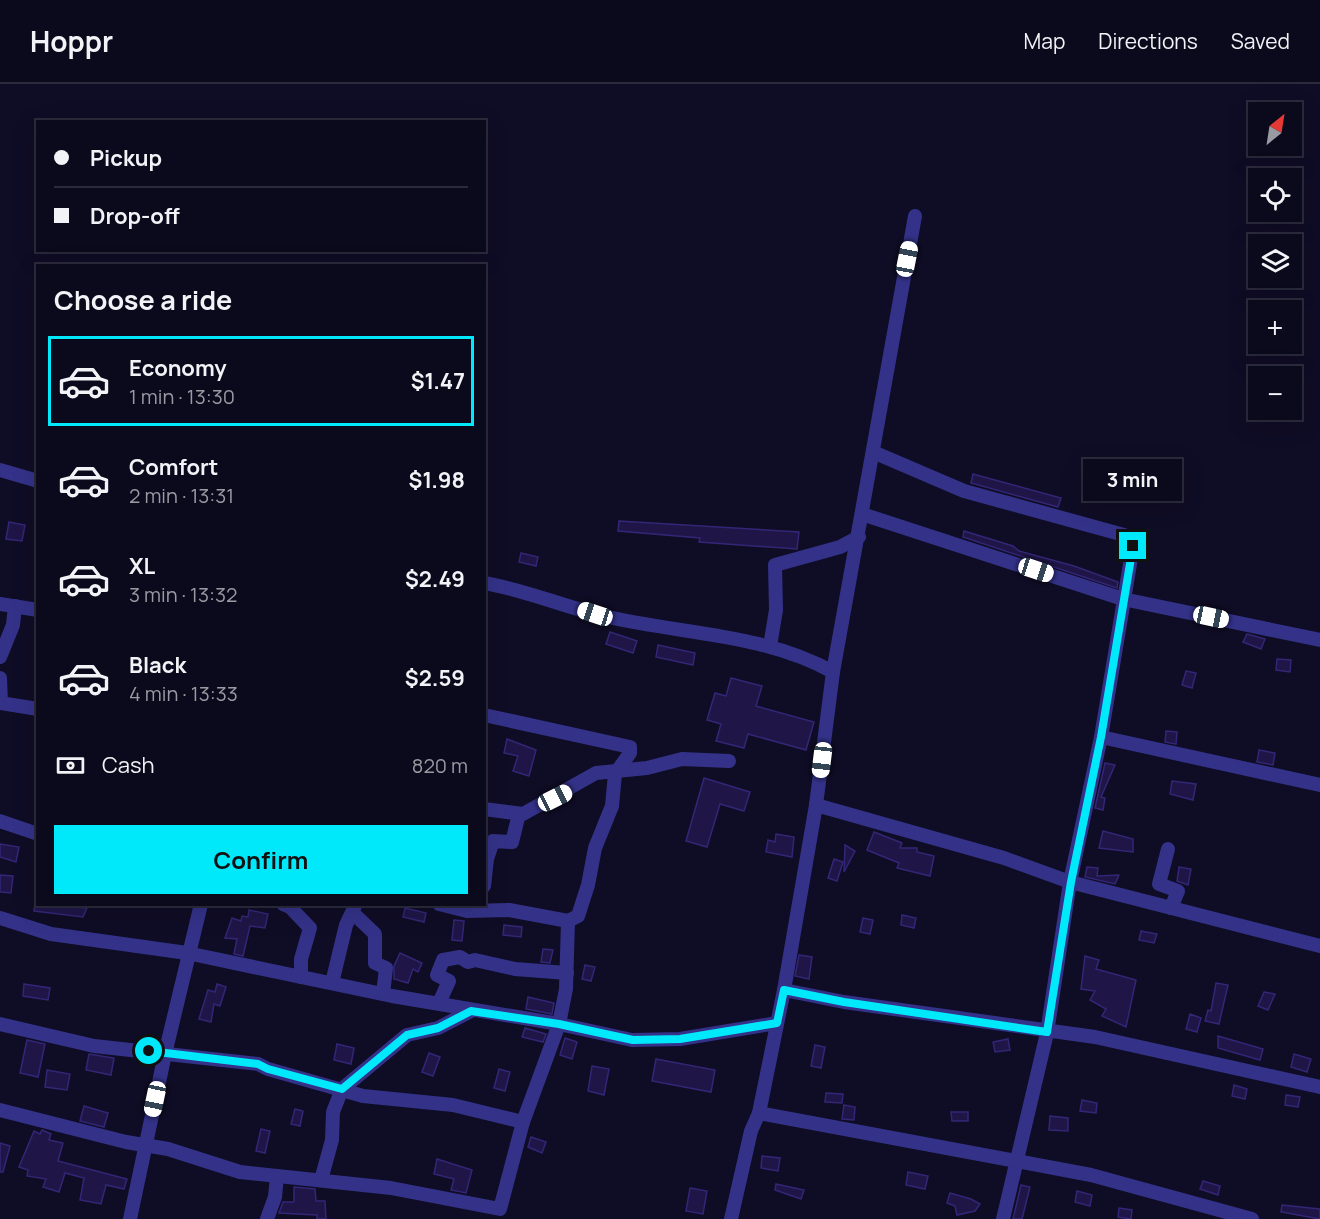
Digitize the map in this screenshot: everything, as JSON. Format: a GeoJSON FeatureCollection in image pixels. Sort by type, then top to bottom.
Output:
{"type":"FeatureCollection","features":[{"type":"Feature","properties":{"kind":"street"},"geometry":{"type":"LineString","coordinates":[[731,1219],[751,1131],[759,1113],[784,990],[816,805],[833,672],[915,216]]}},
{"type":"Feature","properties":{"kind":"street"},"geometry":{"type":"LineString","coordinates":[[873,452],[964,491],[1131,538],[1133,546],[1101,737],[1071,882],[1047,1032],[1003,1219]]}},
{"type":"Feature","properties":{"kind":"street"},"geometry":{"type":"LineString","coordinates":[[0,470],[36,480]]}},
{"type":"Feature","properties":{"kind":"street"},"geometry":{"type":"LineString","coordinates":[[862,514],[1124,599],[1320,640]]}},
{"type":"Feature","properties":{"kind":"street"},"geometry":{"type":"LineString","coordinates":[[770,646],[774,635],[776,610],[775,565],[840,547],[859,537]]}},
{"type":"Feature","properties":{"kind":"street"},"geometry":{"type":"LineString","coordinates":[[486,583],[513,587],[595,614],[634,623],[770,646],[833,672]]}},
{"type":"Feature","properties":{"kind":"street"},"geometry":{"type":"LineString","coordinates":[[0,604],[36,610]]}},
{"type":"Feature","properties":{"kind":"street"},"geometry":{"type":"LineString","coordinates":[[0,657],[13,625],[15,606]]}},
{"type":"Feature","properties":{"kind":"street"},"geometry":{"type":"LineString","coordinates":[[0,678],[1,703],[36,709]]}},
{"type":"Feature","properties":{"kind":"street"},"geometry":{"type":"LineString","coordinates":[[476,907],[509,910],[568,921],[578,916],[588,885],[595,848],[612,806],[617,772],[630,753],[630,747],[624,744],[486,715]]}},
{"type":"Feature","properties":{"kind":"street"},"geometry":{"type":"LineString","coordinates":[[1101,737],[1320,785]]}},
{"type":"Feature","properties":{"kind":"street"},"geometry":{"type":"LineString","coordinates":[[486,809],[519,813],[571,790],[596,773],[617,772],[682,759],[729,761]]}},
{"type":"Feature","properties":{"kind":"street"},"geometry":{"type":"LineString","coordinates":[[816,805],[1004,858],[1071,882],[1320,946]]}},
{"type":"Feature","properties":{"kind":"street"},"geometry":{"type":"LineString","coordinates":[[486,876],[493,841],[512,842],[519,813]]}},
{"type":"Feature","properties":{"kind":"street"},"geometry":{"type":"LineString","coordinates":[[0,821],[36,833]]}},
{"type":"Feature","properties":{"kind":"street"},"geometry":{"type":"LineString","coordinates":[[1168,849],[1159,884],[1178,891],[1171,908]]}},
{"type":"Feature","properties":{"kind":"street"},"geometry":{"type":"LineString","coordinates":[[130,1219],[165,1054],[200,906]]}},
{"type":"Feature","properties":{"kind":"street"},"geometry":{"type":"LineString","coordinates":[[288,906],[310,928],[301,959],[301,977]]}},
{"type":"Feature","properties":{"kind":"street"},"geometry":{"type":"LineString","coordinates":[[332,983],[346,925],[354,909],[375,934],[375,963],[386,968],[383,994]]}},
{"type":"Feature","properties":{"kind":"street"},"geometry":{"type":"LineString","coordinates":[[0,918],[51,934],[188,953],[383,994],[471,1011],[559,1024],[633,1040],[680,1039],[777,1023]]}},
{"type":"Feature","properties":{"kind":"street"},"geometry":{"type":"LineString","coordinates":[[0,1110],[168,1149],[240,1172],[391,1188],[500,1209],[523,1122],[559,1024],[567,973],[568,921]]}},
{"type":"Feature","properties":{"kind":"street"},"geometry":{"type":"LineString","coordinates":[[439,1003],[448,981],[437,975],[443,960],[460,957],[468,962],[475,960],[515,969],[567,973]]}},
{"type":"Feature","properties":{"kind":"street"},"geometry":{"type":"LineString","coordinates":[[784,990],[844,1002],[1095,1037],[1320,1087]]}},
{"type":"Feature","properties":{"kind":"street"},"geometry":{"type":"LineString","coordinates":[[321,1180],[332,1140],[333,1112],[342,1089],[407,1035],[438,1028],[471,1011]]}},
{"type":"Feature","properties":{"kind":"street"},"geometry":{"type":"LineString","coordinates":[[0,1024],[62,1041],[258,1064],[268,1069],[363,1096],[453,1105],[523,1122]]}},
{"type":"Feature","properties":{"kind":"street"},"geometry":{"type":"LineString","coordinates":[[759,1113],[1091,1175],[1251,1219]]}},
{"type":"Feature","properties":{"kind":"street"},"geometry":{"type":"LineString","coordinates":[[267,1219],[275,1197],[277,1176]]}},
{"type":"Feature","properties":{"kind":"building"},"geometry":{"type":"Polygon","coordinates":[[[973,474],[1061,498],[1058,507],[971,483],[973,474]]]}},
{"type":"Feature","properties":{"kind":"building"},"geometry":{"type":"Polygon","coordinates":[[[619,521],[799,532],[797,549],[699,542],[700,538],[618,531],[619,521]]]}},
{"type":"Feature","properties":{"kind":"building"},"geometry":{"type":"Polygon","coordinates":[[[9,522],[25,525],[22,541],[6,539],[9,522]]]}},
{"type":"Feature","properties":{"kind":"building"},"geometry":{"type":"Polygon","coordinates":[[[964,531],[1118,582],[1117,588],[963,537],[964,531]]]}},
{"type":"Feature","properties":{"kind":"building"},"geometry":{"type":"Polygon","coordinates":[[[521,553],[538,557],[536,566],[519,562],[521,553]]]}},
{"type":"Feature","properties":{"kind":"building"},"geometry":{"type":"Polygon","coordinates":[[[610,632],[637,641],[633,653],[606,644],[610,632]]]}},
{"type":"Feature","properties":{"kind":"building"},"geometry":{"type":"Polygon","coordinates":[[[1247,634],[1265,639],[1261,649],[1243,642],[1247,634]]]}},
{"type":"Feature","properties":{"kind":"building"},"geometry":{"type":"Polygon","coordinates":[[[658,645],[695,653],[693,665],[656,657],[658,645]]]}},
{"type":"Feature","properties":{"kind":"building"},"geometry":{"type":"Polygon","coordinates":[[[1277,659],[1291,660],[1290,672],[1276,670],[1277,659]]]}},
{"type":"Feature","properties":{"kind":"building"},"geometry":{"type":"Polygon","coordinates":[[[1186,671],[1196,673],[1192,688],[1182,685],[1186,671]]]}},
{"type":"Feature","properties":{"kind":"building"},"geometry":{"type":"Polygon","coordinates":[[[731,678],[762,686],[756,706],[814,722],[806,750],[748,734],[744,748],[716,741],[721,724],[707,720],[715,693],[726,696],[731,678]]]}},
{"type":"Feature","properties":{"kind":"building"},"geometry":{"type":"Polygon","coordinates":[[[1166,731],[1177,732],[1176,744],[1165,742],[1166,731]]]}},
{"type":"Feature","properties":{"kind":"building"},"geometry":{"type":"Polygon","coordinates":[[[507,739],[536,750],[529,776],[513,771],[518,756],[504,753],[507,739]]]}},
{"type":"Feature","properties":{"kind":"building"},"geometry":{"type":"Polygon","coordinates":[[[1259,750],[1275,753],[1273,765],[1257,762],[1259,750]]]}},
{"type":"Feature","properties":{"kind":"building"},"geometry":{"type":"Polygon","coordinates":[[[1105,763],[1115,765],[1101,797],[1105,798],[1103,810],[1095,808],[1105,763]]]}},
{"type":"Feature","properties":{"kind":"building"},"geometry":{"type":"Polygon","coordinates":[[[704,778],[750,792],[744,811],[720,804],[707,847],[686,841],[704,778]]]}},
{"type":"Feature","properties":{"kind":"building"},"geometry":{"type":"Polygon","coordinates":[[[1172,781],[1196,784],[1193,800],[1170,794],[1172,781]]]}},
{"type":"Feature","properties":{"kind":"building"},"geometry":{"type":"Polygon","coordinates":[[[1103,831],[1133,839],[1133,852],[1099,848],[1103,831]]]}},
{"type":"Feature","properties":{"kind":"building"},"geometry":{"type":"Polygon","coordinates":[[[874,832],[902,843],[900,848],[917,848],[917,852],[934,856],[930,876],[897,868],[899,863],[867,850],[874,832]]]}},
{"type":"Feature","properties":{"kind":"building"},"geometry":{"type":"Polygon","coordinates":[[[776,834],[794,837],[792,857],[766,852],[768,840],[775,842],[776,834]]]}},
{"type":"Feature","properties":{"kind":"building"},"geometry":{"type":"Polygon","coordinates":[[[0,844],[19,847],[16,862],[0,857],[0,844]]]}},
{"type":"Feature","properties":{"kind":"building"},"geometry":{"type":"Polygon","coordinates":[[[845,845],[855,851],[844,872],[845,845]]]}},
{"type":"Feature","properties":{"kind":"building"},"geometry":{"type":"Polygon","coordinates":[[[834,859],[843,862],[837,881],[828,878],[834,859]]]}},
{"type":"Feature","properties":{"kind":"building"},"geometry":{"type":"Polygon","coordinates":[[[1087,867],[1098,868],[1097,876],[1119,875],[1115,884],[1085,877],[1087,867]]]}},
{"type":"Feature","properties":{"kind":"building"},"geometry":{"type":"Polygon","coordinates":[[[1179,867],[1191,869],[1188,885],[1177,881],[1179,867]]]}},
{"type":"Feature","properties":{"kind":"building"},"geometry":{"type":"Polygon","coordinates":[[[0,875],[13,876],[11,893],[0,892],[0,875]]]}},
{"type":"Feature","properties":{"kind":"building"},"geometry":{"type":"Polygon","coordinates":[[[35,903],[36,906],[87,908],[83,917],[34,911],[35,903]]]}},
{"type":"Feature","properties":{"kind":"building"},"geometry":{"type":"Polygon","coordinates":[[[405,908],[426,913],[424,922],[403,917],[405,908]]]}},
{"type":"Feature","properties":{"kind":"building"},"geometry":{"type":"Polygon","coordinates":[[[249,910],[268,914],[265,928],[250,926],[243,956],[234,954],[237,939],[225,938],[232,918],[241,921],[242,916],[248,917],[249,910]]]}},
{"type":"Feature","properties":{"kind":"building"},"geometry":{"type":"Polygon","coordinates":[[[902,915],[916,918],[914,928],[901,925],[902,915]]]}},
{"type":"Feature","properties":{"kind":"building"},"geometry":{"type":"Polygon","coordinates":[[[863,918],[873,920],[870,934],[860,932],[863,918]]]}},
{"type":"Feature","properties":{"kind":"building"},"geometry":{"type":"Polygon","coordinates":[[[454,920],[464,921],[462,941],[452,940],[454,920]]]}},
{"type":"Feature","properties":{"kind":"building"},"geometry":{"type":"Polygon","coordinates":[[[504,925],[522,927],[521,937],[503,935],[504,925]]]}},
{"type":"Feature","properties":{"kind":"building"},"geometry":{"type":"Polygon","coordinates":[[[1141,931],[1157,934],[1154,943],[1139,940],[1141,931]]]}},
{"type":"Feature","properties":{"kind":"building"},"geometry":{"type":"Polygon","coordinates":[[[543,949],[553,950],[550,963],[541,962],[543,949]]]}},
{"type":"Feature","properties":{"kind":"building"},"geometry":{"type":"Polygon","coordinates":[[[400,953],[422,963],[418,972],[413,969],[408,983],[394,979],[394,966],[400,953]]]}},
{"type":"Feature","properties":{"kind":"building"},"geometry":{"type":"Polygon","coordinates":[[[799,955],[812,957],[809,979],[795,976],[799,955]]]}},
{"type":"Feature","properties":{"kind":"building"},"geometry":{"type":"Polygon","coordinates":[[[1085,956],[1099,960],[1096,969],[1136,980],[1126,1027],[1102,1016],[1106,1009],[1090,1000],[1095,991],[1081,989],[1085,956]]]}},
{"type":"Feature","properties":{"kind":"building"},"geometry":{"type":"Polygon","coordinates":[[[585,965],[595,967],[591,981],[582,979],[585,965]]]}},
{"type":"Feature","properties":{"kind":"building"},"geometry":{"type":"Polygon","coordinates":[[[1216,983],[1228,985],[1219,1024],[1205,1021],[1208,1010],[1211,1011],[1216,983]]]}},
{"type":"Feature","properties":{"kind":"building"},"geometry":{"type":"Polygon","coordinates":[[[24,984],[50,988],[48,1000],[23,996],[24,984]]]}},
{"type":"Feature","properties":{"kind":"building"},"geometry":{"type":"Polygon","coordinates":[[[217,984],[226,987],[220,1006],[214,1004],[211,1022],[199,1019],[208,990],[215,992],[217,984]]]}},
{"type":"Feature","properties":{"kind":"building"},"geometry":{"type":"Polygon","coordinates":[[[1264,992],[1275,994],[1268,1010],[1258,1006],[1264,992]]]}},
{"type":"Feature","properties":{"kind":"building"},"geometry":{"type":"Polygon","coordinates":[[[528,997],[554,1003],[552,1014],[526,1009],[528,997]]]}},
{"type":"Feature","properties":{"kind":"building"},"geometry":{"type":"Polygon","coordinates":[[[1190,1014],[1201,1018],[1197,1032],[1186,1029],[1190,1014]]]}},
{"type":"Feature","properties":{"kind":"building"},"geometry":{"type":"Polygon","coordinates":[[[525,1028],[546,1034],[543,1042],[522,1037],[525,1028]]]}},
{"type":"Feature","properties":{"kind":"building"},"geometry":{"type":"Polygon","coordinates":[[[1218,1036],[1263,1049],[1260,1060],[1218,1048],[1218,1036]]]}},
{"type":"Feature","properties":{"kind":"building"},"geometry":{"type":"Polygon","coordinates":[[[565,1038],[577,1042],[572,1059],[560,1055],[565,1038]]]}},
{"type":"Feature","properties":{"kind":"building"},"geometry":{"type":"Polygon","coordinates":[[[1008,1039],[1010,1050],[995,1052],[993,1042],[1008,1039]]]}},
{"type":"Feature","properties":{"kind":"building"},"geometry":{"type":"Polygon","coordinates":[[[27,1040],[45,1044],[38,1077],[20,1073],[27,1040]]]}},
{"type":"Feature","properties":{"kind":"building"},"geometry":{"type":"Polygon","coordinates":[[[337,1044],[354,1048],[351,1064],[334,1060],[337,1044]]]}},
{"type":"Feature","properties":{"kind":"building"},"geometry":{"type":"Polygon","coordinates":[[[815,1045],[825,1047],[821,1068],[811,1066],[815,1045]]]}},
{"type":"Feature","properties":{"kind":"building"},"geometry":{"type":"Polygon","coordinates":[[[429,1053],[440,1057],[433,1076],[422,1072],[429,1053]]]}},
{"type":"Feature","properties":{"kind":"building"},"geometry":{"type":"Polygon","coordinates":[[[89,1054],[114,1058],[111,1075],[86,1070],[89,1054]]]}},
{"type":"Feature","properties":{"kind":"building"},"geometry":{"type":"Polygon","coordinates":[[[1294,1054],[1311,1059],[1307,1072],[1291,1067],[1294,1054]]]}},
{"type":"Feature","properties":{"kind":"building"},"geometry":{"type":"Polygon","coordinates":[[[656,1059],[715,1070],[711,1092],[652,1081],[656,1059]]]}},
{"type":"Feature","properties":{"kind":"building"},"geometry":{"type":"Polygon","coordinates":[[[592,1066],[609,1069],[604,1095],[588,1091],[592,1066]]]}},
{"type":"Feature","properties":{"kind":"building"},"geometry":{"type":"Polygon","coordinates":[[[499,1069],[510,1072],[505,1091],[494,1088],[499,1069]]]}},
{"type":"Feature","properties":{"kind":"building"},"geometry":{"type":"Polygon","coordinates":[[[47,1070],[70,1074],[67,1090],[45,1087],[47,1070]]]}},
{"type":"Feature","properties":{"kind":"building"},"geometry":{"type":"Polygon","coordinates":[[[1234,1085],[1247,1089],[1245,1099],[1232,1096],[1234,1085]]]}},
{"type":"Feature","properties":{"kind":"building"},"geometry":{"type":"Polygon","coordinates":[[[826,1093],[843,1094],[842,1103],[825,1102],[826,1093]]]}},
{"type":"Feature","properties":{"kind":"building"},"geometry":{"type":"Polygon","coordinates":[[[1286,1095],[1300,1097],[1298,1107],[1285,1105],[1286,1095]]]}},
{"type":"Feature","properties":{"kind":"building"},"geometry":{"type":"Polygon","coordinates":[[[1082,1100],[1097,1103],[1096,1113],[1080,1111],[1082,1100]]]}},
{"type":"Feature","properties":{"kind":"building"},"geometry":{"type":"Polygon","coordinates":[[[844,1105],[855,1107],[854,1120],[842,1119],[844,1105]]]}},
{"type":"Feature","properties":{"kind":"building"},"geometry":{"type":"Polygon","coordinates":[[[84,1106],[108,1113],[104,1127],[80,1121],[84,1106]]]}},
{"type":"Feature","properties":{"kind":"building"},"geometry":{"type":"Polygon","coordinates":[[[295,1109],[303,1111],[300,1126],[291,1124],[295,1109]]]}},
{"type":"Feature","properties":{"kind":"building"},"geometry":{"type":"Polygon","coordinates":[[[951,1112],[968,1112],[968,1121],[952,1121],[951,1112]]]}},
{"type":"Feature","properties":{"kind":"building"},"geometry":{"type":"Polygon","coordinates":[[[1050,1116],[1068,1118],[1068,1131],[1049,1130],[1050,1116]]]}},
{"type":"Feature","properties":{"kind":"building"},"geometry":{"type":"Polygon","coordinates":[[[261,1129],[270,1131],[265,1153],[256,1151],[261,1129]]]}},
{"type":"Feature","properties":{"kind":"building"},"geometry":{"type":"Polygon","coordinates":[[[42,1130],[51,1134],[49,1140],[63,1143],[58,1161],[127,1179],[124,1189],[106,1185],[101,1204],[80,1200],[84,1178],[65,1173],[59,1192],[43,1187],[46,1179],[27,1176],[28,1170],[19,1167],[34,1131],[40,1134],[42,1130]]]}},
{"type":"Feature","properties":{"kind":"building"},"geometry":{"type":"Polygon","coordinates":[[[531,1137],[546,1142],[542,1153],[528,1147],[531,1137]]]}},
{"type":"Feature","properties":{"kind":"building"},"geometry":{"type":"Polygon","coordinates":[[[0,1143],[10,1146],[3,1172],[0,1172],[0,1143]]]}},
{"type":"Feature","properties":{"kind":"building"},"geometry":{"type":"Polygon","coordinates":[[[762,1156],[780,1158],[778,1171],[761,1168],[762,1156]]]}},
{"type":"Feature","properties":{"kind":"building"},"geometry":{"type":"Polygon","coordinates":[[[437,1159],[472,1170],[466,1193],[451,1190],[454,1179],[434,1174],[437,1159]]]}},
{"type":"Feature","properties":{"kind":"building"},"geometry":{"type":"Polygon","coordinates":[[[908,1172],[928,1176],[925,1189],[906,1185],[908,1172]]]}},
{"type":"Feature","properties":{"kind":"building"},"geometry":{"type":"Polygon","coordinates":[[[1203,1181],[1220,1186],[1218,1195],[1200,1189],[1203,1181]]]}},
{"type":"Feature","properties":{"kind":"building"},"geometry":{"type":"Polygon","coordinates":[[[776,1184],[804,1190],[801,1199],[775,1190],[776,1184]]]}},
{"type":"Feature","properties":{"kind":"building"},"geometry":{"type":"Polygon","coordinates":[[[1021,1185],[1030,1187],[1022,1219],[1013,1219],[1021,1185]]]}},
{"type":"Feature","properties":{"kind":"building"},"geometry":{"type":"Polygon","coordinates":[[[294,1187],[315,1189],[316,1201],[325,1201],[326,1219],[317,1219],[317,1215],[279,1213],[283,1202],[294,1202],[294,1187]]]}},
{"type":"Feature","properties":{"kind":"building"},"geometry":{"type":"Polygon","coordinates":[[[690,1188],[707,1191],[703,1214],[686,1211],[690,1188]]]}},
{"type":"Feature","properties":{"kind":"building"},"geometry":{"type":"Polygon","coordinates":[[[1077,1191],[1092,1195],[1090,1206],[1075,1202],[1077,1191]]]}},
{"type":"Feature","properties":{"kind":"building"},"geometry":{"type":"Polygon","coordinates":[[[950,1193],[980,1204],[975,1211],[957,1215],[955,1206],[947,1203],[950,1193]]]}},
{"type":"Feature","properties":{"kind":"building"},"geometry":{"type":"Polygon","coordinates":[[[1282,1205],[1320,1209],[1320,1219],[1281,1212],[1282,1205]]]}},
{"type":"Feature","properties":{"kind":"building"},"geometry":{"type":"Polygon","coordinates":[[[1119,1208],[1132,1210],[1131,1219],[1118,1217],[1119,1208]]]}},
{"type":"Feature","properties":{"kind":"route"},"geometry":{"type":"LineString","coordinates":[[149,1051],[238,1064],[258,1064],[268,1069],[342,1089],[407,1035],[438,1028],[471,1011],[559,1024],[633,1040],[680,1039],[777,1023],[784,990],[844,1002],[1047,1032],[1071,882],[1101,737],[1133,546]]}}]}
